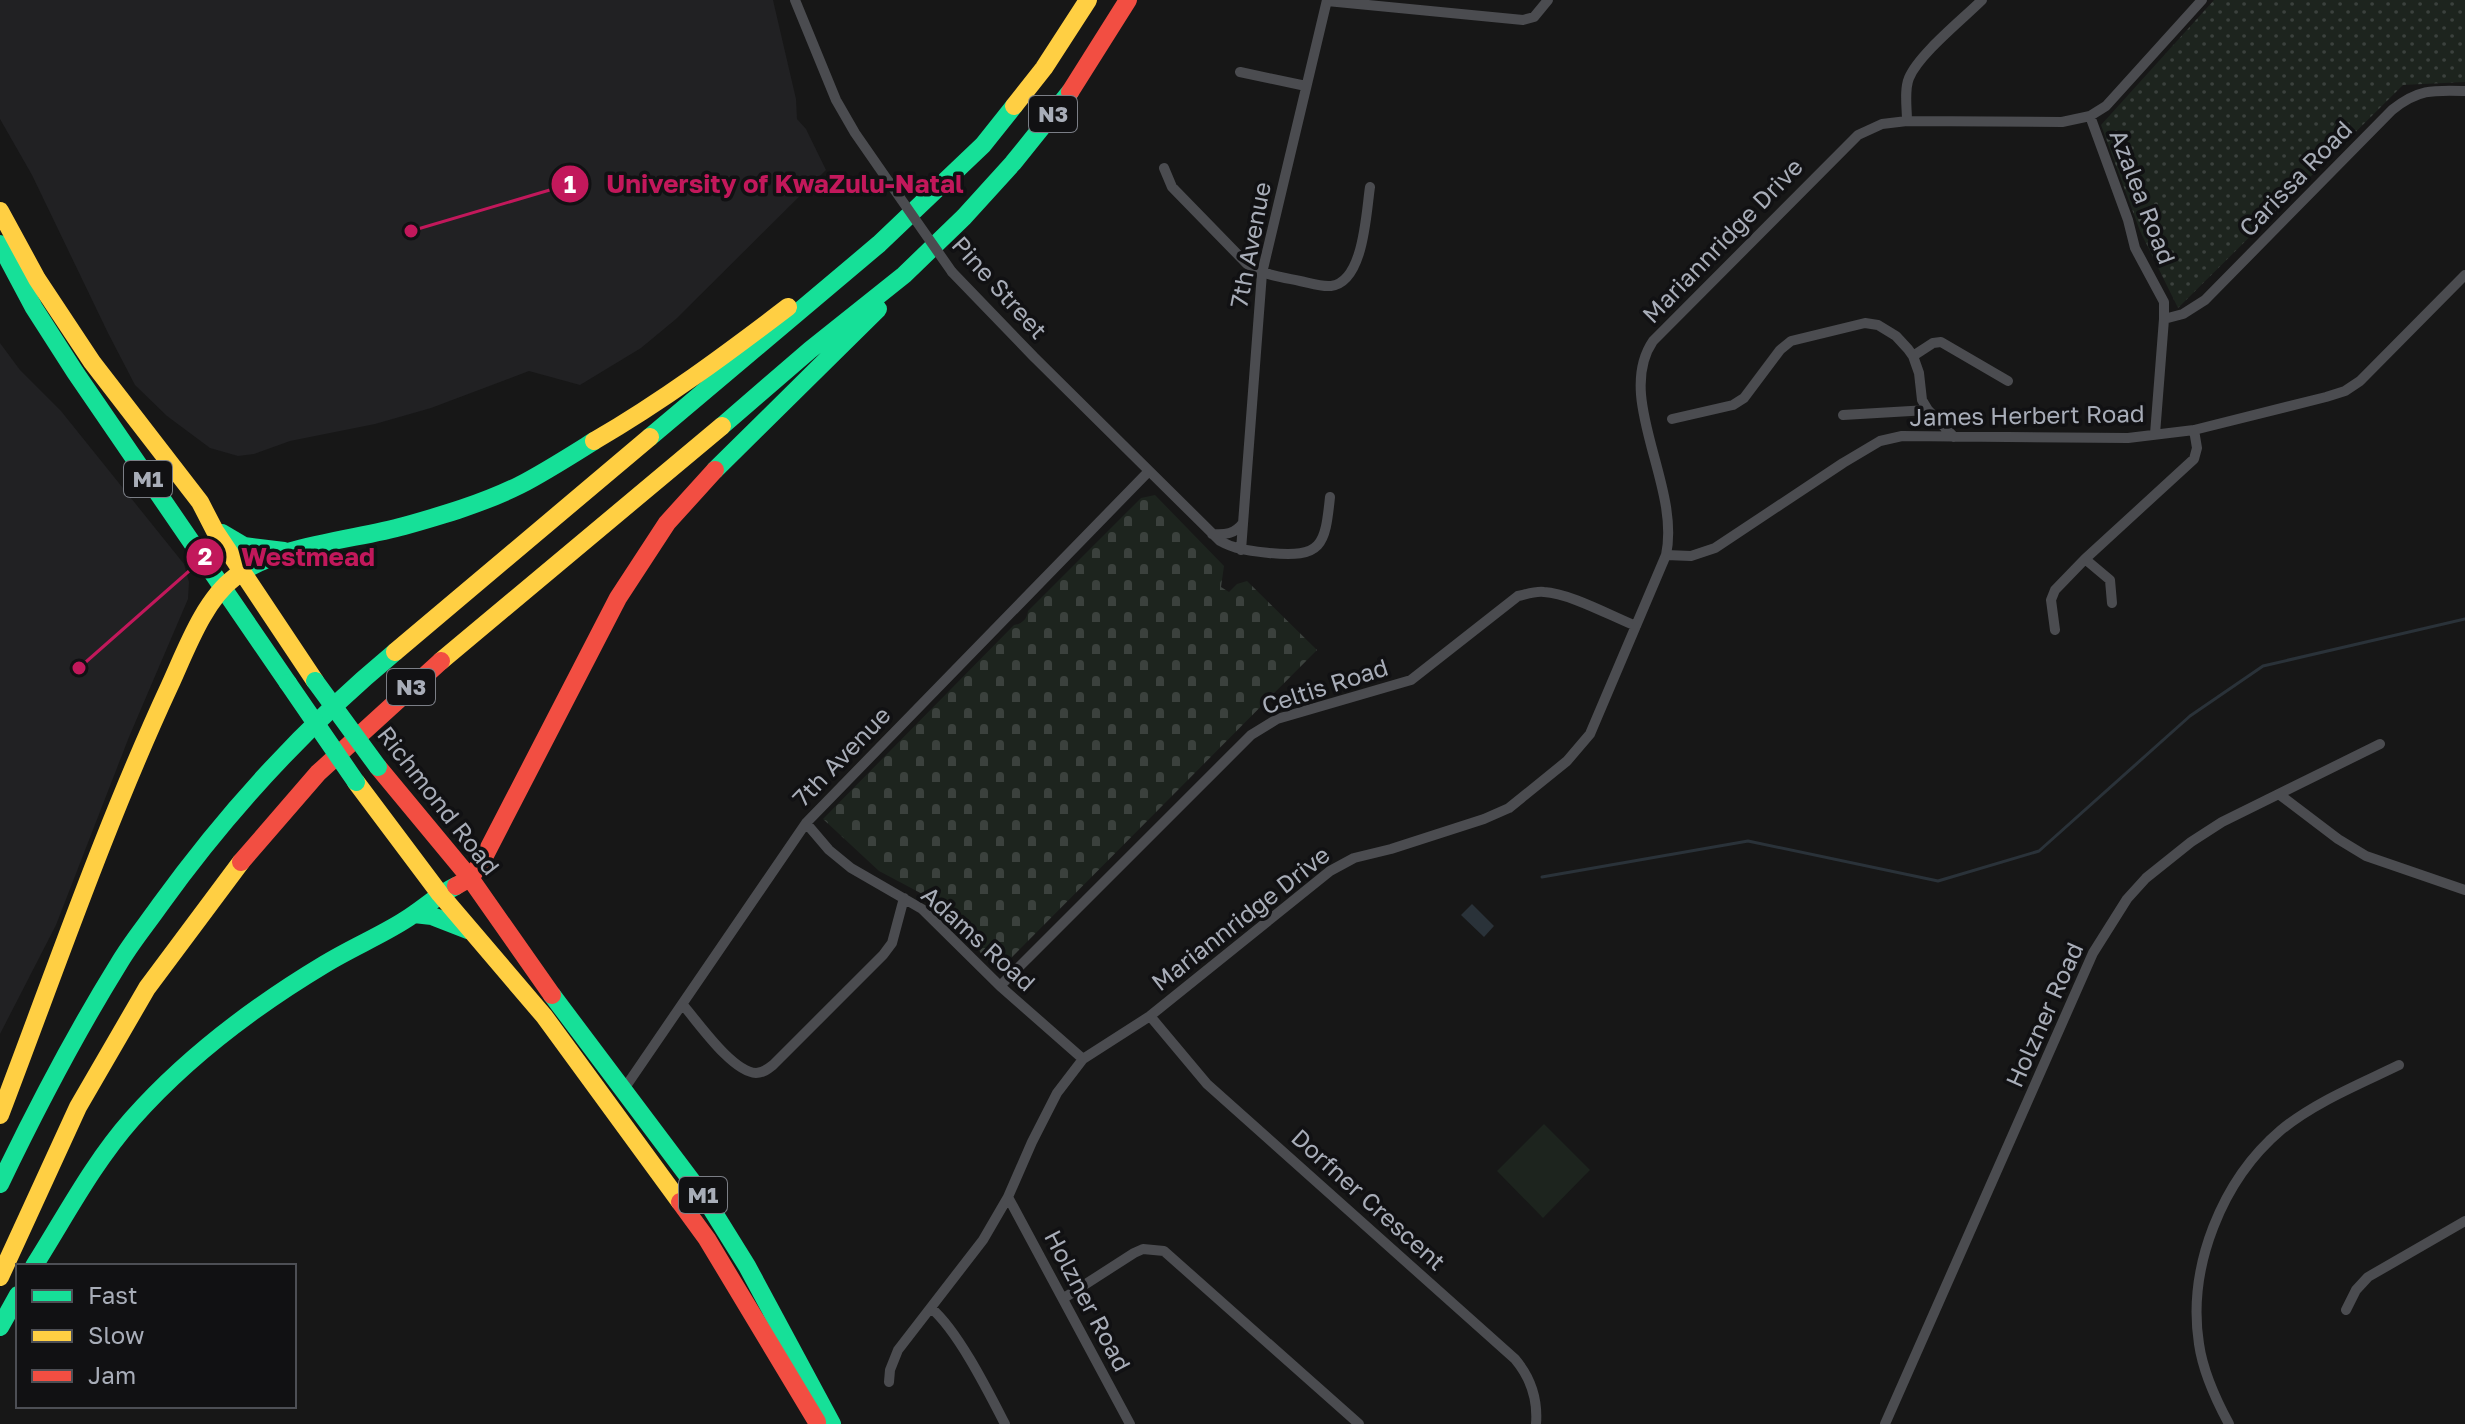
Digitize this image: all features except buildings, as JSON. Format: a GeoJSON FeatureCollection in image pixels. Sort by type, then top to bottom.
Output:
{"type":"FeatureCollection","features":[{"type":"Feature","properties":{"kind":"highway","name":"N3"},"geometry":{"type":"LineString","coordinates":[[0,1184],[48,1084],[119,962],[201,848],[256,785],[390,656],[879,244],[983,145],[1044,68],[1088,0]]}},
{"type":"Feature","properties":{"kind":"highway","name":"N3"},"geometry":{"type":"LineString","coordinates":[[0,1277],[78,1107],[147,988],[226,879],[318,773],[523,591],[904,275],[964,217],[1066,98],[1128,0]]}},
{"type":"Feature","properties":{"kind":"highway","name":"Richmond Road"},"geometry":{"type":"LineString","coordinates":[[0,211],[37,279],[92,362],[200,502],[215,531],[315,681],[378,767],[470,878],[718,1218],[832,1424]]}},
{"type":"Feature","properties":{"kind":"highway","name":"M1"},"geometry":{"type":"LineString","coordinates":[[0,244],[50,334],[356,782],[440,894],[544,1016],[707,1239],[818,1424]]}},
{"type":"Feature","properties":{"kind":"highway"},"geometry":{"type":"LineString","coordinates":[[0,1115],[109,828],[182,661],[221,587],[242,571],[290,551],[404,526],[519,485],[574,455],[695,378],[860,248],[879,244]]}},
{"type":"Feature","properties":{"kind":"highway"},"geometry":{"type":"LineString","coordinates":[[35,1264],[102,1159],[129,1122],[164,1084],[279,993],[470,878],[481,863],[618,598],[667,523],[710,475],[880,308],[904,275]]}},
{"type":"Feature","properties":{"kind":"highway"},"geometry":{"type":"LineString","coordinates":[[200,502],[224,535],[238,546],[290,551]]}},
{"type":"Feature","properties":{"kind":"highway"},"geometry":{"type":"LineString","coordinates":[[414,914],[432,916],[471,931]]}},
{"type":"Feature","properties":{"kind":"highway"},"geometry":{"type":"LineString","coordinates":[[0,1327],[16,1299]]}},
{"type":"Feature","properties":{"kind":"street","name":"Pine Street"},"geometry":{"type":"LineString","coordinates":[[795,0],[836,100],[855,133],[952,272],[1212,534],[1229,547],[1241,550]]}},
{"type":"Feature","properties":{"kind":"street"},"geometry":{"type":"LineString","coordinates":[[1327,0],[1523,20],[1534,17],[1548,0]]}},
{"type":"Feature","properties":{"kind":"street","name":"7th Avenue"},"geometry":{"type":"LineString","coordinates":[[1241,550],[1262,273],[1327,0]]}},
{"type":"Feature","properties":{"kind":"street"},"geometry":{"type":"LineString","coordinates":[[1907,121],[1909,78],[1925,56],[1982,0]]}},
{"type":"Feature","properties":{"kind":"street"},"geometry":{"type":"LineString","coordinates":[[2090,116],[2106,106],[2202,0]]}},
{"type":"Feature","properties":{"kind":"street"},"geometry":{"type":"LineString","coordinates":[[1240,72],[1306,86]]}},
{"type":"Feature","properties":{"kind":"street","name":"Carissa Road"},"geometry":{"type":"LineString","coordinates":[[2164,319],[2183,314],[2205,300],[2405,99],[2417,92],[2465,91]]}},
{"type":"Feature","properties":{"kind":"street","name":"Mariannridge Drive"},"geometry":{"type":"LineString","coordinates":[[889,1382],[893,1359],[983,1240],[1008,1197],[1057,1093],[1083,1059],[1150,1016],[1330,871],[1354,858],[1484,819],[1509,808],[1584,744],[1666,555],[1670,527],[1666,499],[1640,396],[1639,380],[1645,353],[1653,341],[1858,135],[1882,124],[1907,121],[2062,122],[2090,116]]}},
{"type":"Feature","properties":{"kind":"street","name":"Azalea Road"},"geometry":{"type":"LineString","coordinates":[[2090,116],[2128,220],[2135,248],[2164,302],[2155,434]]}},
{"type":"Feature","properties":{"kind":"street"},"geometry":{"type":"LineString","coordinates":[[1164,168],[1172,187],[1247,264],[1262,273],[1329,286],[1340,283],[1354,268],[1362,244],[1370,187]]}},
{"type":"Feature","properties":{"kind":"street","name":"James Herbert Road"},"geometry":{"type":"LineString","coordinates":[[1666,555],[1691,556],[1715,548],[1880,441],[1912,435],[2128,438],[2194,430],[2345,391],[2373,369],[2465,275]]}},
{"type":"Feature","properties":{"kind":"street"},"geometry":{"type":"LineString","coordinates":[[1672,419],[1733,405],[1744,398],[1780,350],[1791,341],[1865,323],[1878,325],[1896,336],[1913,356],[1919,373],[1922,400],[1954,437]]}},
{"type":"Feature","properties":{"kind":"street"},"geometry":{"type":"LineString","coordinates":[[1913,356],[1933,343],[1941,342],[2008,381]]}},
{"type":"Feature","properties":{"kind":"street"},"geometry":{"type":"LineString","coordinates":[[1843,415],[1928,410]]}},
{"type":"Feature","properties":{"kind":"street"},"geometry":{"type":"LineString","coordinates":[[2055,630],[2052,595],[2085,559],[2194,459],[2197,448],[2194,430]]}},
{"type":"Feature","properties":{"kind":"street","name":"7th Avenue"},"geometry":{"type":"LineString","coordinates":[[606,1104],[624,1091],[806,823],[1149,471]]}},
{"type":"Feature","properties":{"kind":"street"},"geometry":{"type":"LineString","coordinates":[[1241,550],[1289,555],[1310,552],[1327,527],[1330,497]]}},
{"type":"Feature","properties":{"kind":"street"},"geometry":{"type":"LineString","coordinates":[[1212,534],[1229,534],[1243,523]]}},
{"type":"Feature","properties":{"kind":"street"},"geometry":{"type":"LineString","coordinates":[[2085,559],[2110,580],[2112,603]]}},
{"type":"Feature","properties":{"kind":"street","name":"Celtis Road"},"geometry":{"type":"LineString","coordinates":[[1000,986],[1251,735],[1264,726],[1277,719],[1411,680],[1518,596],[1548,592],[1636,626]]}},
{"type":"Feature","properties":{"kind":"street","name":"Holzner Road"},"geometry":{"type":"LineString","coordinates":[[1885,1424],[2093,953],[2127,899],[2146,878],[2179,851],[2222,822],[2380,744]]}},
{"type":"Feature","properties":{"kind":"street"},"geometry":{"type":"LineString","coordinates":[[2280,795],[2366,856],[2465,890]]}},
{"type":"Feature","properties":{"kind":"street","name":"Adams Road"},"geometry":{"type":"LineString","coordinates":[[806,823],[829,850],[851,868],[922,909],[1000,986],[1083,1059]]}},
{"type":"Feature","properties":{"kind":"street"},"geometry":{"type":"LineString","coordinates":[[683,1005],[730,1060],[746,1070],[756,1073],[764,1071],[883,955],[892,943],[904,898]]}},
{"type":"Feature","properties":{"kind":"street","name":"Dorfner Crescent"},"geometry":{"type":"LineString","coordinates":[[1150,1016],[1207,1084],[1515,1359],[1525,1370],[1534,1391],[1538,1410],[1536,1424]]}},
{"type":"Feature","properties":{"kind":"street"},"geometry":{"type":"LineString","coordinates":[[2229,1424],[2215,1397],[2199,1346],[2196,1309],[2199,1277],[2225,1198],[2251,1160],[2282,1129],[2327,1100],[2399,1065]]}},
{"type":"Feature","properties":{"kind":"street","name":"Holzner Road"},"geometry":{"type":"LineString","coordinates":[[1008,1197],[1130,1424]]}},
{"type":"Feature","properties":{"kind":"street"},"geometry":{"type":"LineString","coordinates":[[2346,1310],[2356,1290],[2368,1277],[2465,1221]]}},
{"type":"Feature","properties":{"kind":"street"},"geometry":{"type":"LineString","coordinates":[[1064,1298],[1134,1253],[1143,1249],[1164,1251],[1359,1424]]}},
{"type":"Feature","properties":{"kind":"street"},"geometry":{"type":"LineString","coordinates":[[931,1308],[964,1352],[1005,1424]]}},
{"type":"Feature","properties":{"kind":"shaded area"},"geometry":{"type":"Polygon","coordinates":[[[0,0],[773,0],[796,99],[797,119],[806,129],[826,170],[676,319],[641,348],[580,385],[529,371],[431,408],[238,456],[210,448],[167,416],[135,385],[32,175],[0,119],[0,0]]]}},
{"type":"Feature","properties":{"kind":"shaded area"},"geometry":{"type":"Polygon","coordinates":[[[0,343],[20,370],[61,411],[184,564],[189,582],[188,599],[129,737],[56,925],[0,1034],[0,343]]]}},
{"type":"Feature","properties":{"kind":"shaded area"},"geometry":{"type":"Polygon","coordinates":[[[1472,904],[1494,926],[1484,937],[1461,915],[1472,904]]]}},
{"type":"Feature","properties":{"kind":"green space"},"geometry":{"type":"Polygon","coordinates":[[[2214,0],[2465,0],[2465,82],[2403,85],[2178,308],[2140,231],[2101,125],[2214,0]]]}},
{"type":"Feature","properties":{"kind":"green space"},"geometry":{"type":"Polygon","coordinates":[[[1155,495],[1224,566],[1221,587],[1229,592],[1237,584],[1247,581],[1317,650],[1008,961],[994,967],[928,897],[879,871],[823,819],[1014,625],[1024,621],[1028,611],[1141,498],[1155,495]]]}},
{"type":"Feature","properties":{"kind":"green space"},"geometry":{"type":"Polygon","coordinates":[[[1544,1124],[1590,1170],[1543,1218],[1497,1171],[1544,1124]]]}},
{"type":"Feature","properties":{"kind":"waterway"},"geometry":{"type":"LineString","coordinates":[[1542,877],[1748,841],[1938,881],[2039,851],[2190,716],[2263,666],[2465,619]]}},
{"type":"Feature","properties":{"kind":"traffic: fast"},"geometry":{"type":"LineString","coordinates":[[722,426],[904,275],[964,217],[1013,163],[1070,92]]}},
{"type":"Feature","properties":{"kind":"traffic: fast"},"geometry":{"type":"LineString","coordinates":[[650,437],[879,244],[983,145],[1014,106]]}},
{"type":"Feature","properties":{"kind":"traffic: fast"},"geometry":{"type":"LineString","coordinates":[[0,244],[34,308],[75,372],[288,683]]}},
{"type":"Feature","properties":{"kind":"traffic: fast"},"geometry":{"type":"LineString","coordinates":[[715,470],[878,309]]}},
{"type":"Feature","properties":{"kind":"traffic: fast"},"geometry":{"type":"LineString","coordinates":[[235,577],[252,566],[293,550],[404,526],[478,503],[520,485],[594,441]]}},
{"type":"Feature","properties":{"kind":"traffic: fast"},"geometry":{"type":"LineString","coordinates":[[222,533],[244,546],[284,551]]}},
{"type":"Feature","properties":{"kind":"traffic: fast"},"geometry":{"type":"LineString","coordinates":[[0,1184],[86,1019],[123,957],[160,905],[212,837],[269,771],[330,710],[395,652]]}},
{"type":"Feature","properties":{"kind":"traffic: fast"},"geometry":{"type":"LineString","coordinates":[[315,681],[378,767]]}},
{"type":"Feature","properties":{"kind":"traffic: fast"},"geometry":{"type":"LineString","coordinates":[[288,683],[356,782]]}},
{"type":"Feature","properties":{"kind":"traffic: fast"},"geometry":{"type":"LineString","coordinates":[[35,1264],[80,1191],[132,1119],[198,1054],[299,980],[412,916],[456,886]]}},
{"type":"Feature","properties":{"kind":"traffic: fast"},"geometry":{"type":"LineString","coordinates":[[414,914],[432,916],[468,930]]}},
{"type":"Feature","properties":{"kind":"traffic: fast"},"geometry":{"type":"LineString","coordinates":[[552,995],[706,1200],[747,1266],[832,1424]]}},
{"type":"Feature","properties":{"kind":"traffic: fast"},"geometry":{"type":"LineString","coordinates":[[0,1327],[16,1299]]}},
{"type":"Feature","properties":{"kind":"traffic: slow"},"geometry":{"type":"LineString","coordinates":[[1014,106],[1044,68],[1088,0]]}},
{"type":"Feature","properties":{"kind":"traffic: slow"},"geometry":{"type":"LineString","coordinates":[[0,211],[37,279],[92,362],[200,502],[215,531],[315,681]]}},
{"type":"Feature","properties":{"kind":"traffic: slow"},"geometry":{"type":"LineString","coordinates":[[594,441],[693,377],[788,307]]}},
{"type":"Feature","properties":{"kind":"traffic: slow"},"geometry":{"type":"LineString","coordinates":[[441,661],[722,426]]}},
{"type":"Feature","properties":{"kind":"traffic: slow"},"geometry":{"type":"LineString","coordinates":[[395,652],[650,437]]}},
{"type":"Feature","properties":{"kind":"traffic: slow"},"geometry":{"type":"LineString","coordinates":[[0,1115],[81,898],[146,738],[197,626],[214,599],[235,577]]}},
{"type":"Feature","properties":{"kind":"traffic: slow"},"geometry":{"type":"LineString","coordinates":[[356,782],[440,894],[544,1016],[680,1202]]}},
{"type":"Feature","properties":{"kind":"traffic: slow"},"geometry":{"type":"LineString","coordinates":[[0,1277],[78,1107],[147,988],[241,862]]}},
{"type":"Feature","properties":{"kind":"traffic: jam"},"geometry":{"type":"LineString","coordinates":[[1070,92],[1128,0]]}},
{"type":"Feature","properties":{"kind":"traffic: jam"},"geometry":{"type":"LineString","coordinates":[[456,886],[470,878],[481,863],[618,598],[667,523],[715,470]]}},
{"type":"Feature","properties":{"kind":"traffic: jam"},"geometry":{"type":"LineString","coordinates":[[241,862],[318,773],[441,661]]}},
{"type":"Feature","properties":{"kind":"traffic: jam"},"geometry":{"type":"LineString","coordinates":[[378,767],[470,878],[552,995]]}},
{"type":"Feature","properties":{"kind":"traffic: jam"},"geometry":{"type":"LineString","coordinates":[[680,1202],[707,1239],[817,1422]]}},
{"type":"Feature","properties":{"kind":"place","name":"University of KwaZulu-Natal"},"geometry":{"type":"Point","coordinates":[411,231]}},
{"type":"Feature","properties":{"kind":"place","name":"Westmead"},"geometry":{"type":"Point","coordinates":[79,668]}}]}
